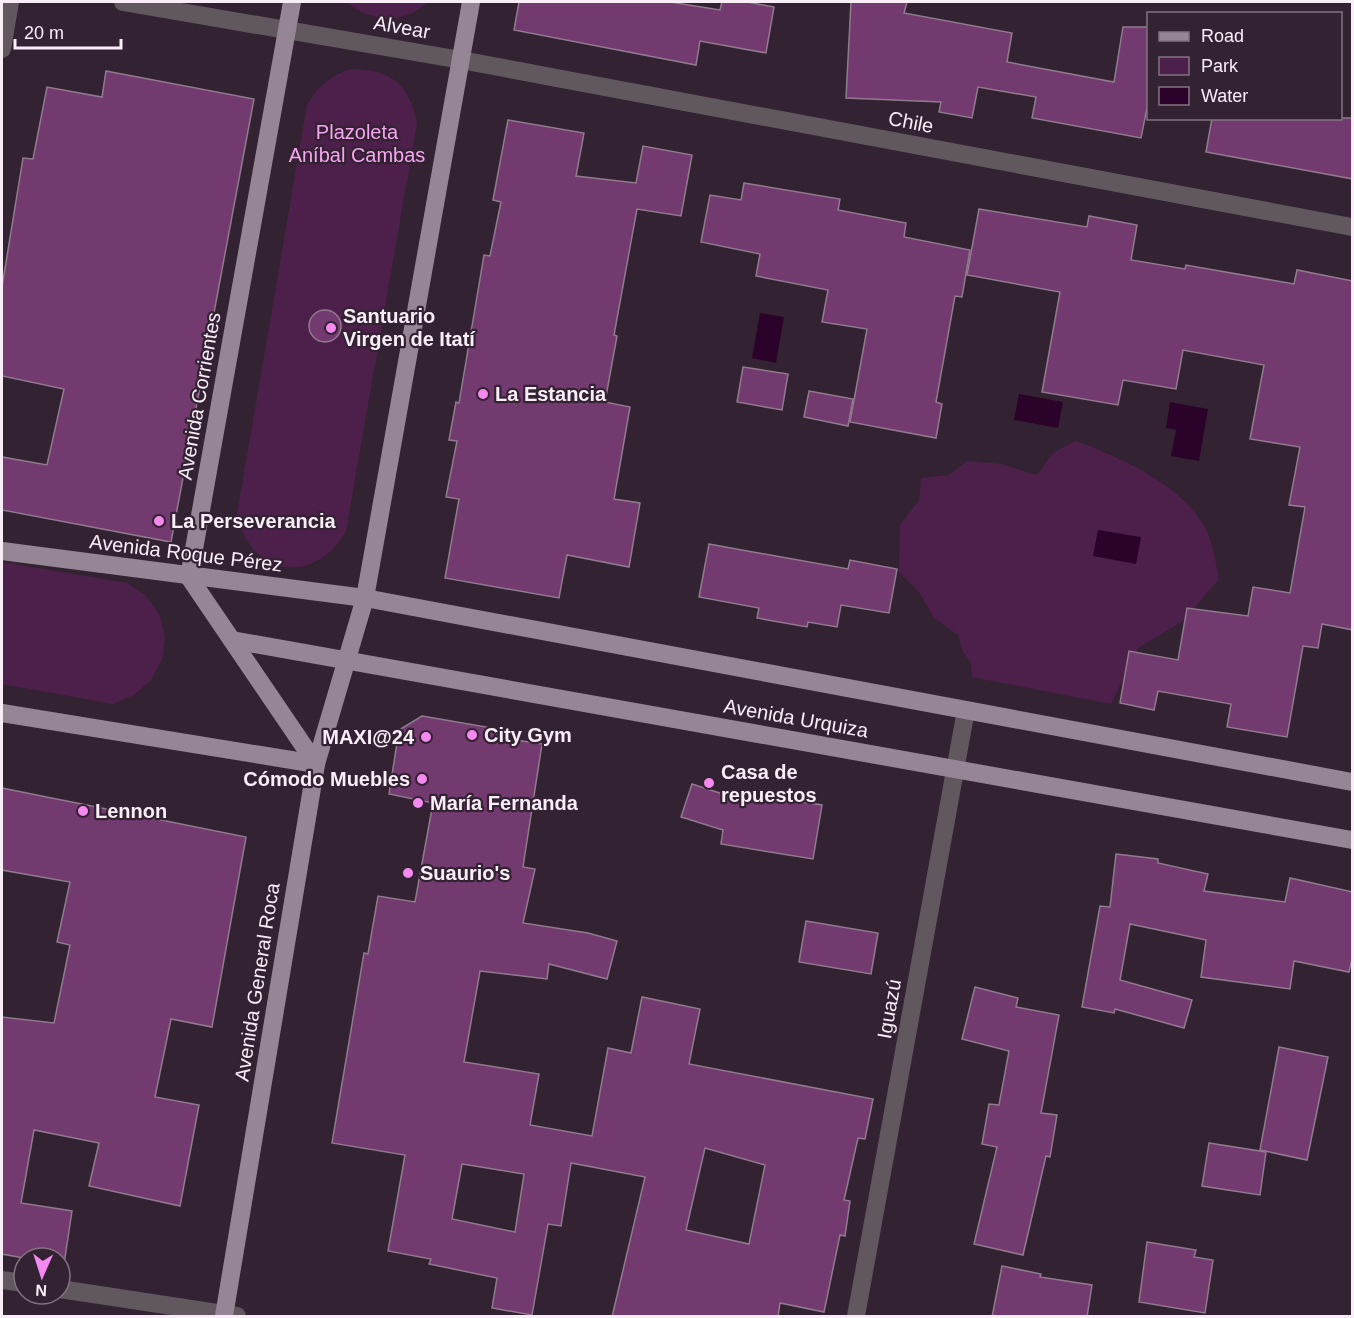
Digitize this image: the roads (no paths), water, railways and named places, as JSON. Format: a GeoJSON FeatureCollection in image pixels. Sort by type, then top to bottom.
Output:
{"type":"FeatureCollection","features":[{"type":"Feature","properties":{"kind":"main road","name":"Avenida Corrientes"},"geometry":{"type":"LineString","coordinates":[[189,577],[292,2]]}},
{"type":"Feature","properties":{"kind":"main road"},"geometry":{"type":"LineString","coordinates":[[461,60],[471,2]]}},
{"type":"Feature","properties":{"kind":"main road","name":"Avenida General Roca"},"geometry":{"type":"LineString","coordinates":[[229,1316],[316,764],[365,598],[461,60]]}},
{"type":"Feature","properties":{"kind":"main road","name":"Avenida Roque Pérez"},"geometry":{"type":"LineString","coordinates":[[2,551],[365,598]]}},
{"type":"Feature","properties":{"kind":"main road"},"geometry":{"type":"LineString","coordinates":[[189,577],[316,764]]}},
{"type":"Feature","properties":{"kind":"main road","name":"Avenida Urquiza"},"geometry":{"type":"LineString","coordinates":[[365,598],[1353,782]]}},
{"type":"Feature","properties":{"kind":"main road","name":"Avenida Urquiza"},"geometry":{"type":"LineString","coordinates":[[232,640],[1353,840]]}},
{"type":"Feature","properties":{"kind":"main road"},"geometry":{"type":"LineString","coordinates":[[2,713],[316,764]]}},
{"type":"Feature","properties":{"kind":"street"},"geometry":{"type":"LineString","coordinates":[[2,49],[10,2]]}},
{"type":"Feature","properties":{"kind":"street","name":"Alvear"},"geometry":{"type":"LineString","coordinates":[[123,2],[461,60]]}},
{"type":"Feature","properties":{"kind":"street","name":"Chile"},"geometry":{"type":"LineString","coordinates":[[461,60],[1353,227]]}},
{"type":"Feature","properties":{"kind":"street","name":"Iguazú"},"geometry":{"type":"LineString","coordinates":[[856,1317],[966,710]]}},
{"type":"Feature","properties":{"kind":"street"},"geometry":{"type":"LineString","coordinates":[[72,1291],[229,1316]]}},
{"type":"Feature","properties":{"kind":"water"},"geometry":{"type":"Polygon","coordinates":[[[760,313],[784,317],[776,363],[752,358],[760,313]]]}},
{"type":"Feature","properties":{"kind":"water"},"geometry":{"type":"Polygon","coordinates":[[[1019,394],[1063,402],[1058,428],[1014,420],[1019,394]]]}},
{"type":"Feature","properties":{"kind":"water"},"geometry":{"type":"Polygon","coordinates":[[[1170,402],[1208,409],[1199,461],[1171,456],[1176,430],[1166,428],[1170,402]]]}},
{"type":"Feature","properties":{"kind":"water"},"geometry":{"type":"Polygon","coordinates":[[[1098,530],[1141,537],[1136,564],[1093,556],[1098,530]]]}},
{"type":"Feature","properties":{"kind":"place","name":"Santuario Virgen de Itatí"},"geometry":{"type":"Point","coordinates":[331,328]}},
{"type":"Feature","properties":{"kind":"place","name":"La Estancia"},"geometry":{"type":"Point","coordinates":[483,394]}},
{"type":"Feature","properties":{"kind":"place","name":"La Perseverancia"},"geometry":{"type":"Point","coordinates":[159,521]}},
{"type":"Feature","properties":{"kind":"place","name":"City Gym"},"geometry":{"type":"Point","coordinates":[472,735]}},
{"type":"Feature","properties":{"kind":"place","name":"MAXI@24"},"geometry":{"type":"Point","coordinates":[426,737]}},
{"type":"Feature","properties":{"kind":"place","name":"Cómodo Muebles"},"geometry":{"type":"Point","coordinates":[422,779]}},
{"type":"Feature","properties":{"kind":"place","name":"Casa de repuestos"},"geometry":{"type":"Point","coordinates":[709,783]}},
{"type":"Feature","properties":{"kind":"place","name":"María Fernanda"},"geometry":{"type":"Point","coordinates":[418,803]}},
{"type":"Feature","properties":{"kind":"place","name":"Lennon"},"geometry":{"type":"Point","coordinates":[83,811]}},
{"type":"Feature","properties":{"kind":"place","name":"Suaurio's"},"geometry":{"type":"Point","coordinates":[408,873]}},
{"type":"Feature","properties":{"kind":"park label","name":"Plazoleta Aníbal Cambas"},"geometry":{"type":"Point","coordinates":[357,144]}}]}
